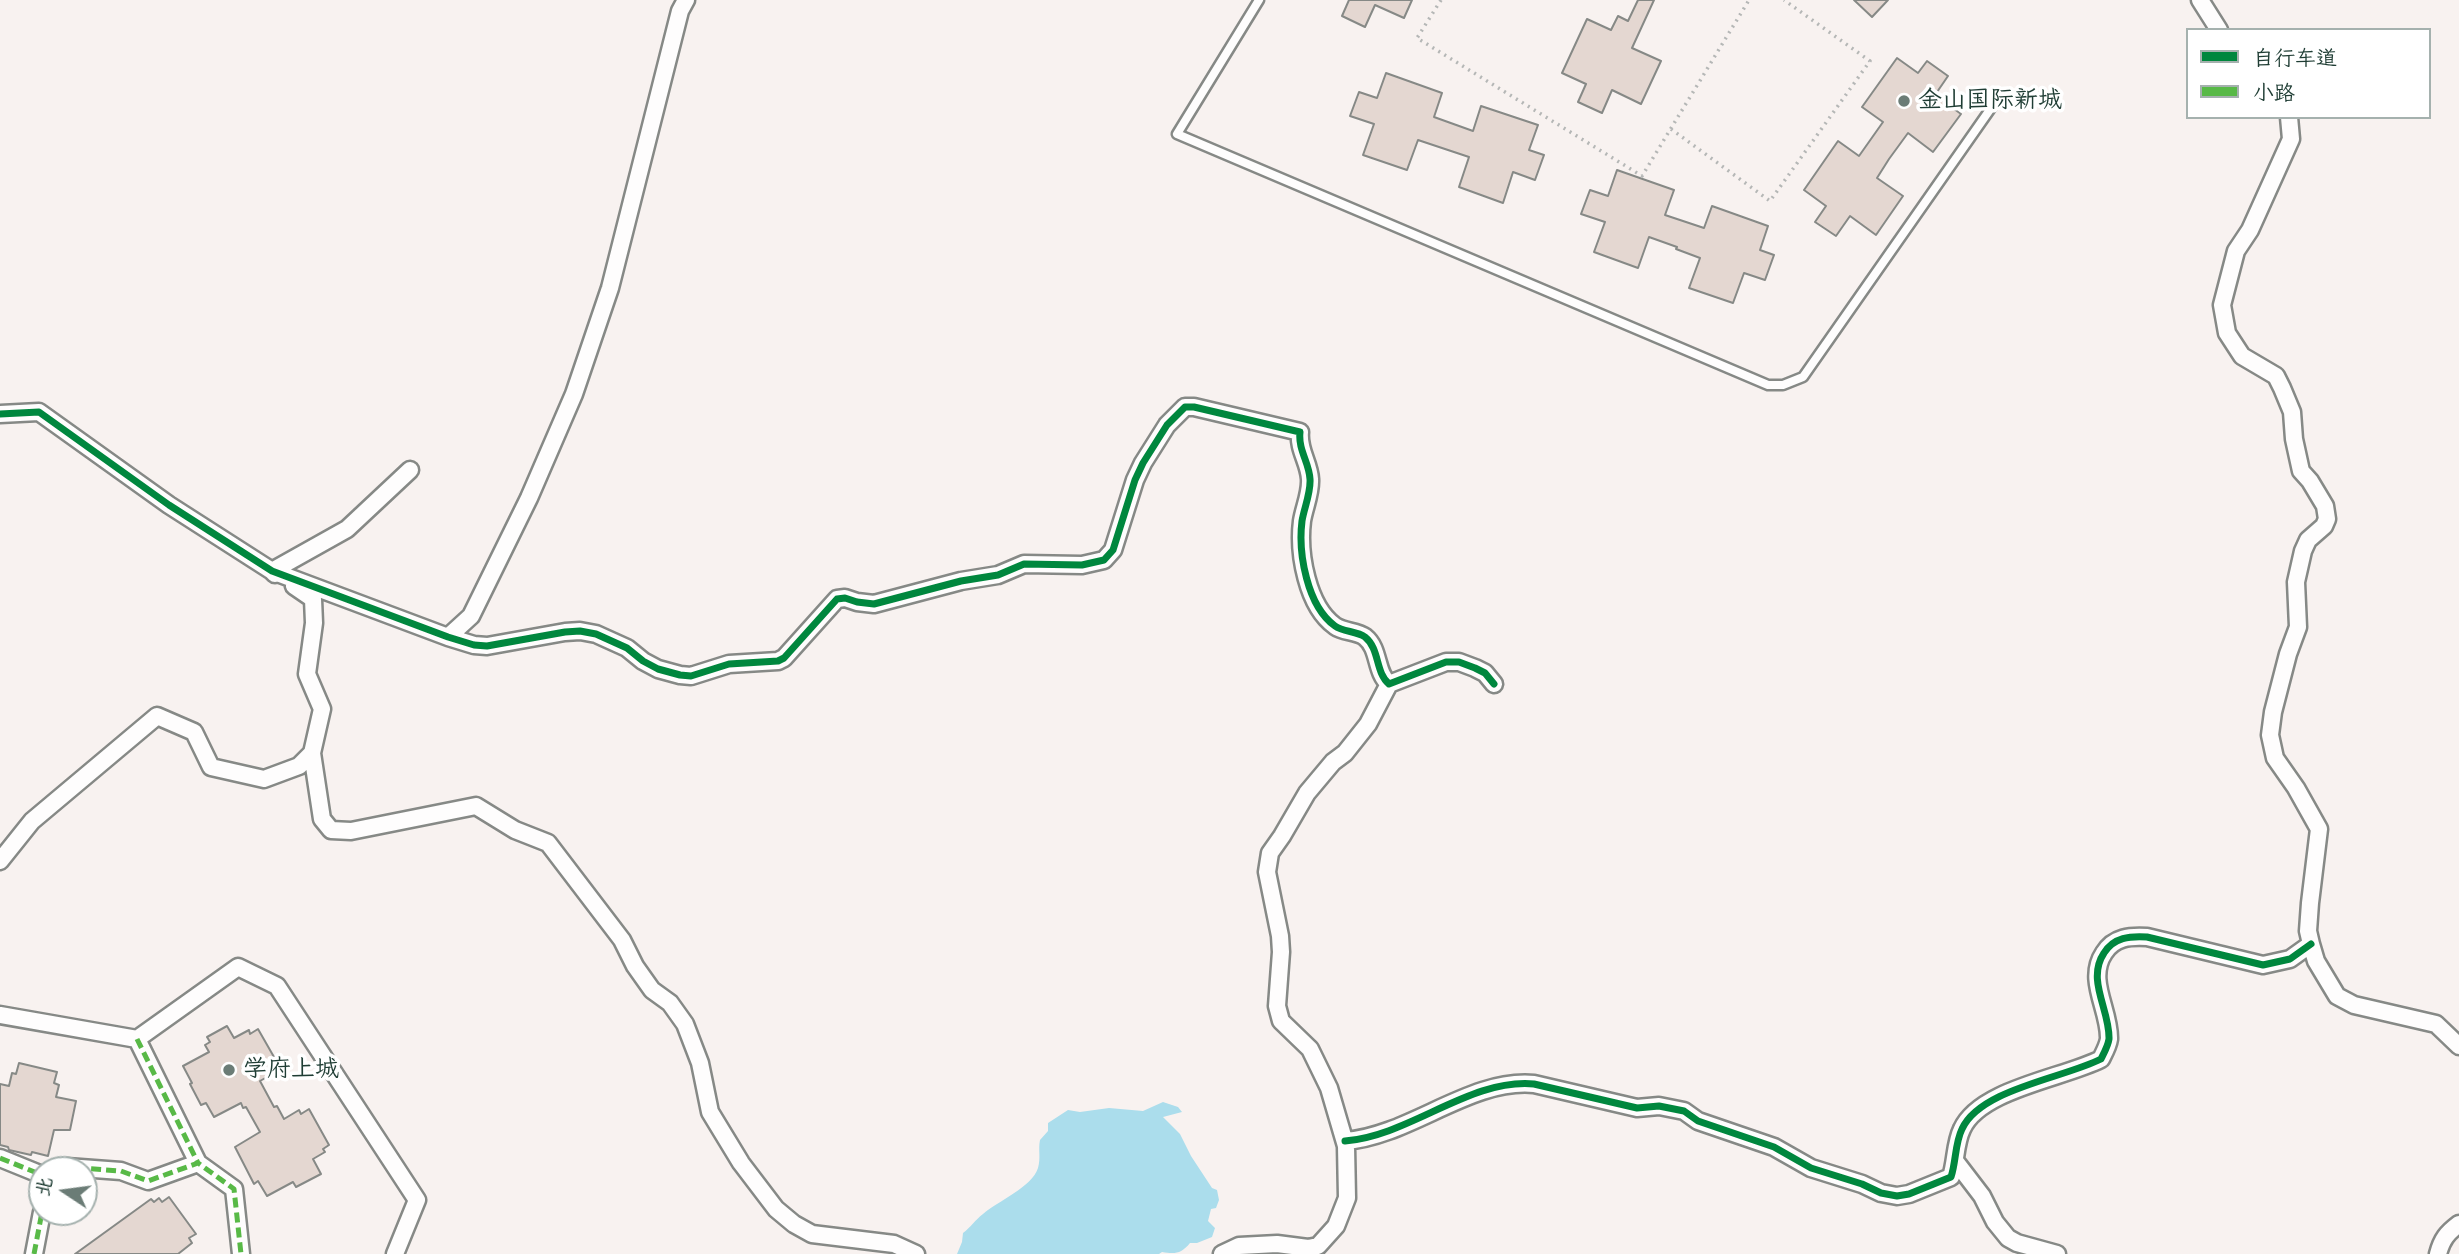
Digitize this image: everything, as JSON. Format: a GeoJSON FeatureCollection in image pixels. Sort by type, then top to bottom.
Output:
{"type":"FeatureCollection","features":[{"type":"Feature","properties":{"kind":"street"},"geometry":{"type":"LineString","coordinates":[[448,637],[471,616],[529,498],[574,394],[610,288],[680,12],[686,0]]}},
{"type":"Feature","properties":{"kind":"street"},"geometry":{"type":"LineString","coordinates":[[2200,0],[2218,28]]}},
{"type":"Feature","properties":{"kind":"street"},"geometry":{"type":"LineString","coordinates":[[2290,119],[2291,139],[2250,230],[2236,251],[2222,305],[2227,332],[2242,356],[2276,376],[2282,388],[2292,412],[2297,460],[2301,471],[2325,506],[2327,519],[2324,526],[2308,540],[2303,551],[2296,582],[2298,627],[2273,712],[2270,736],[2275,758],[2319,829],[2308,931],[2316,961],[2337,996],[2354,1005],[2436,1024],[2459,1046]]}},
{"type":"Feature","properties":{"kind":"street"},"geometry":{"type":"LineString","coordinates":[[272,571],[474,645],[487,646],[565,632],[588,633],[609,638],[668,674],[691,676],[716,667],[778,661],[785,658],[837,599],[874,604],[961,581],[998,575],[1024,564],[1095,564],[1104,560],[1113,550],[1135,480],[1152,446],[1185,407],[1194,407],[1300,432],[1302,454],[1310,479],[1301,542],[1305,577],[1322,611],[1334,625],[1365,637],[1376,654],[1382,678],[1389,684]]}},
{"type":"Feature","properties":{"kind":"street"},"geometry":{"type":"LineString","coordinates":[[0,414],[39,412],[169,505],[313,599],[314,623],[307,674],[322,709],[312,752],[322,819],[331,830],[351,831],[476,806],[514,830],[548,843],[622,940],[635,966],[653,990],[670,1003],[685,1024],[700,1063],[710,1112],[741,1163],[776,1209],[812,1234],[894,1244],[916,1254]]}},
{"type":"Feature","properties":{"kind":"street"},"geometry":{"type":"LineString","coordinates":[[272,571],[347,529],[410,470]]}},
{"type":"Feature","properties":{"kind":"street"},"geometry":{"type":"LineString","coordinates":[[1222,1254],[1239,1246],[1318,1246],[1328,1238],[1343,1213],[1348,1198],[1345,1141],[1329,1088],[1310,1049],[1281,1021],[1277,1006],[1281,952],[1267,872],[1270,852],[1307,793],[1333,762],[1345,754],[1368,724],[1389,684],[1446,662],[1460,662],[1485,673],[1494,684]]}},
{"type":"Feature","properties":{"kind":"street"},"geometry":{"type":"LineString","coordinates":[[0,861],[32,821],[157,716],[194,733],[211,767],[264,779],[299,766],[312,752]]}},
{"type":"Feature","properties":{"kind":"street"},"geometry":{"type":"LineString","coordinates":[[1345,1141],[1380,1136],[1441,1108],[1518,1082],[1637,1108],[1659,1106],[1684,1111],[1698,1122],[1774,1147],[1811,1168],[1881,1193],[1897,1196],[1909,1194],[1951,1177],[1961,1130],[1968,1119],[1992,1100],[2020,1087],[2101,1059],[2109,1038],[2097,970],[2101,957],[2116,940],[2133,936],[2147,937],[2263,965],[2290,959],[2311,944]]}},
{"type":"Feature","properties":{"kind":"street"},"geometry":{"type":"LineString","coordinates":[[0,1015],[137,1039],[238,967],[277,986],[417,1200],[394,1254]]}},
{"type":"Feature","properties":{"kind":"street"},"geometry":{"type":"LineString","coordinates":[[137,1039],[198,1163],[234,1189],[241,1254]]}},
{"type":"Feature","properties":{"kind":"street"},"geometry":{"type":"LineString","coordinates":[[0,1158],[28,1169]]}},
{"type":"Feature","properties":{"kind":"street"},"geometry":{"type":"LineString","coordinates":[[1956,1162],[1982,1196],[1995,1222],[2008,1238],[2057,1254]]}},
{"type":"Feature","properties":{"kind":"street"},"geometry":{"type":"LineString","coordinates":[[98,1169],[121,1171],[148,1181],[198,1163]]}},
{"type":"Feature","properties":{"kind":"street"},"geometry":{"type":"LineString","coordinates":[[2438,1254],[2448,1232],[2459,1224]]}},
{"type":"Feature","properties":{"kind":"street"},"geometry":{"type":"LineString","coordinates":[[34,1254],[40,1226]]}},
{"type":"Feature","properties":{"kind":"lane"},"geometry":{"type":"LineString","coordinates":[[1259,0],[1177,134],[1768,385],[1783,384],[1803,377],[1996,101]]}},
{"type":"Feature","properties":{"kind":"path"},"geometry":{"type":"LineString","coordinates":[[1441,0],[1417,38],[1642,176],[1749,0]]}},
{"type":"Feature","properties":{"kind":"path"},"geometry":{"type":"LineString","coordinates":[[1671,129],[1770,201],[1870,61],[1784,0]]}},
{"type":"Feature","properties":{"kind":"water"},"geometry":{"type":"Polygon","coordinates":[[[1163,1102],[1178,1107],[1182,1112],[1163,1117],[1180,1134],[1212,1188],[1217,1190],[1219,1200],[1216,1208],[1211,1209],[1208,1221],[1215,1228],[1212,1237],[1190,1243],[1178,1252],[1159,1254],[957,1254],[963,1233],[980,1216],[1035,1175],[1039,1164],[1040,1140],[1048,1131],[1048,1123],[1068,1110],[1080,1112],[1109,1108],[1143,1111],[1163,1102]]]}},
{"type":"Feature","properties":{"kind":"building"},"geometry":{"type":"Polygon","coordinates":[[[1349,0],[1412,0],[1404,18],[1375,5],[1365,27],[1342,16],[1349,0]]]}},
{"type":"Feature","properties":{"kind":"building"},"geometry":{"type":"Polygon","coordinates":[[[1638,0],[1654,0],[1632,48],[1661,61],[1641,104],[1612,90],[1602,113],[1578,102],[1586,84],[1562,73],[1587,19],[1611,30],[1618,16],[1628,21],[1638,0]]]}},
{"type":"Feature","properties":{"kind":"building"},"geometry":{"type":"Polygon","coordinates":[[[1854,0],[1888,0],[1872,17],[1854,0]]]}},
{"type":"Feature","properties":{"kind":"building"},"geometry":{"type":"Polygon","coordinates":[[[1897,58],[1918,73],[1927,61],[1948,76],[1935,95],[1961,114],[1933,152],[1908,133],[1889,159],[1877,178],[1903,196],[1876,235],[1850,216],[1836,236],[1815,222],[1826,206],[1804,190],[1838,141],[1859,156],[1883,122],[1862,107],[1897,58]]]}},
{"type":"Feature","properties":{"kind":"building"},"geometry":{"type":"Polygon","coordinates":[[[1386,73],[1442,93],[1434,117],[1473,131],[1481,106],[1538,125],[1529,150],[1544,155],[1535,180],[1513,172],[1503,203],[1459,187],[1469,157],[1418,140],[1407,170],[1363,155],[1374,124],[1350,116],[1359,92],[1377,98],[1386,73]]]}},
{"type":"Feature","properties":{"kind":"building"},"geometry":{"type":"Polygon","coordinates":[[[1617,170],[1674,190],[1665,215],[1704,228],[1712,206],[1768,226],[1760,250],[1774,255],[1765,280],[1744,273],[1733,303],[1689,288],[1700,258],[1676,249],[1677,247],[1649,237],[1638,268],[1594,252],[1605,222],[1581,214],[1590,190],[1608,196],[1617,170]]]}},
{"type":"Feature","properties":{"kind":"building"},"geometry":{"type":"Polygon","coordinates":[[[227,1026],[234,1038],[249,1030],[250,1034],[258,1029],[278,1064],[271,1068],[274,1073],[260,1081],[284,1119],[299,1110],[301,1114],[309,1109],[329,1145],[323,1149],[325,1152],[313,1159],[321,1174],[296,1187],[293,1182],[267,1196],[258,1181],[254,1184],[235,1147],[260,1132],[246,1107],[243,1108],[241,1103],[214,1117],[206,1103],[201,1105],[183,1066],[209,1052],[205,1045],[210,1042],[207,1037],[227,1026]]]}},
{"type":"Feature","properties":{"kind":"building"},"geometry":{"type":"Polygon","coordinates":[[[19,1063],[57,1072],[54,1083],[59,1085],[56,1097],[76,1101],[70,1130],[54,1130],[48,1156],[9,1150],[8,1147],[0,1145],[0,1084],[9,1086],[12,1073],[16,1074],[19,1063]]]}},
{"type":"Feature","properties":{"kind":"building"},"geometry":{"type":"Polygon","coordinates":[[[169,1197],[196,1234],[189,1238],[192,1243],[178,1254],[75,1254],[151,1199],[154,1202],[159,1198],[162,1202],[169,1197]]]}},
{"type":"Feature","properties":{"kind":"marked path"},"geometry":{"type":"LineString","coordinates":[[137,1039],[198,1163]]}},
{"type":"Feature","properties":{"kind":"marked path"},"geometry":{"type":"LineString","coordinates":[[0,1158],[28,1169]]}},
{"type":"Feature","properties":{"kind":"marked path"},"geometry":{"type":"LineString","coordinates":[[98,1169],[121,1171],[148,1181],[198,1163],[234,1189],[241,1254]]}},
{"type":"Feature","properties":{"kind":"marked path"},"geometry":{"type":"LineString","coordinates":[[34,1254],[39,1226]]}},
{"type":"Feature","properties":{"kind":"cycle path"},"geometry":{"type":"LineString","coordinates":[[0,414],[39,412],[169,505],[272,571],[474,645],[487,646],[580,631],[596,634],[627,648],[658,669],[691,676],[729,664],[778,661],[784,658],[837,599],[874,604],[961,581],[998,575],[1024,564],[1082,565],[1104,560],[1113,550],[1143,463],[1167,425],[1185,407],[1194,407],[1300,432],[1310,479],[1301,534],[1306,578],[1317,606],[1325,617],[1335,626],[1362,635],[1370,642],[1381,673],[1389,684],[1446,662],[1459,662],[1475,668],[1485,673],[1494,684]]}},
{"type":"Feature","properties":{"kind":"cycle path"},"geometry":{"type":"LineString","coordinates":[[1345,1141],[1393,1129],[1487,1090],[1534,1084],[1637,1108],[1659,1106],[1684,1111],[1698,1121],[1774,1147],[1811,1168],[1881,1193],[1897,1196],[1909,1194],[1951,1177],[1962,1129],[1972,1115],[1986,1104],[2024,1086],[2101,1059],[2109,1039],[2097,974],[2104,953],[2113,944],[2129,937],[2147,937],[2263,965],[2290,959],[2311,944]]}},
{"type":"Feature","properties":{"kind":"place","name":"金山国际新城"},"geometry":{"type":"Point","coordinates":[1904,101]}},
{"type":"Feature","properties":{"kind":"place","name":"学府上城"},"geometry":{"type":"Point","coordinates":[229,1070]}}]}
